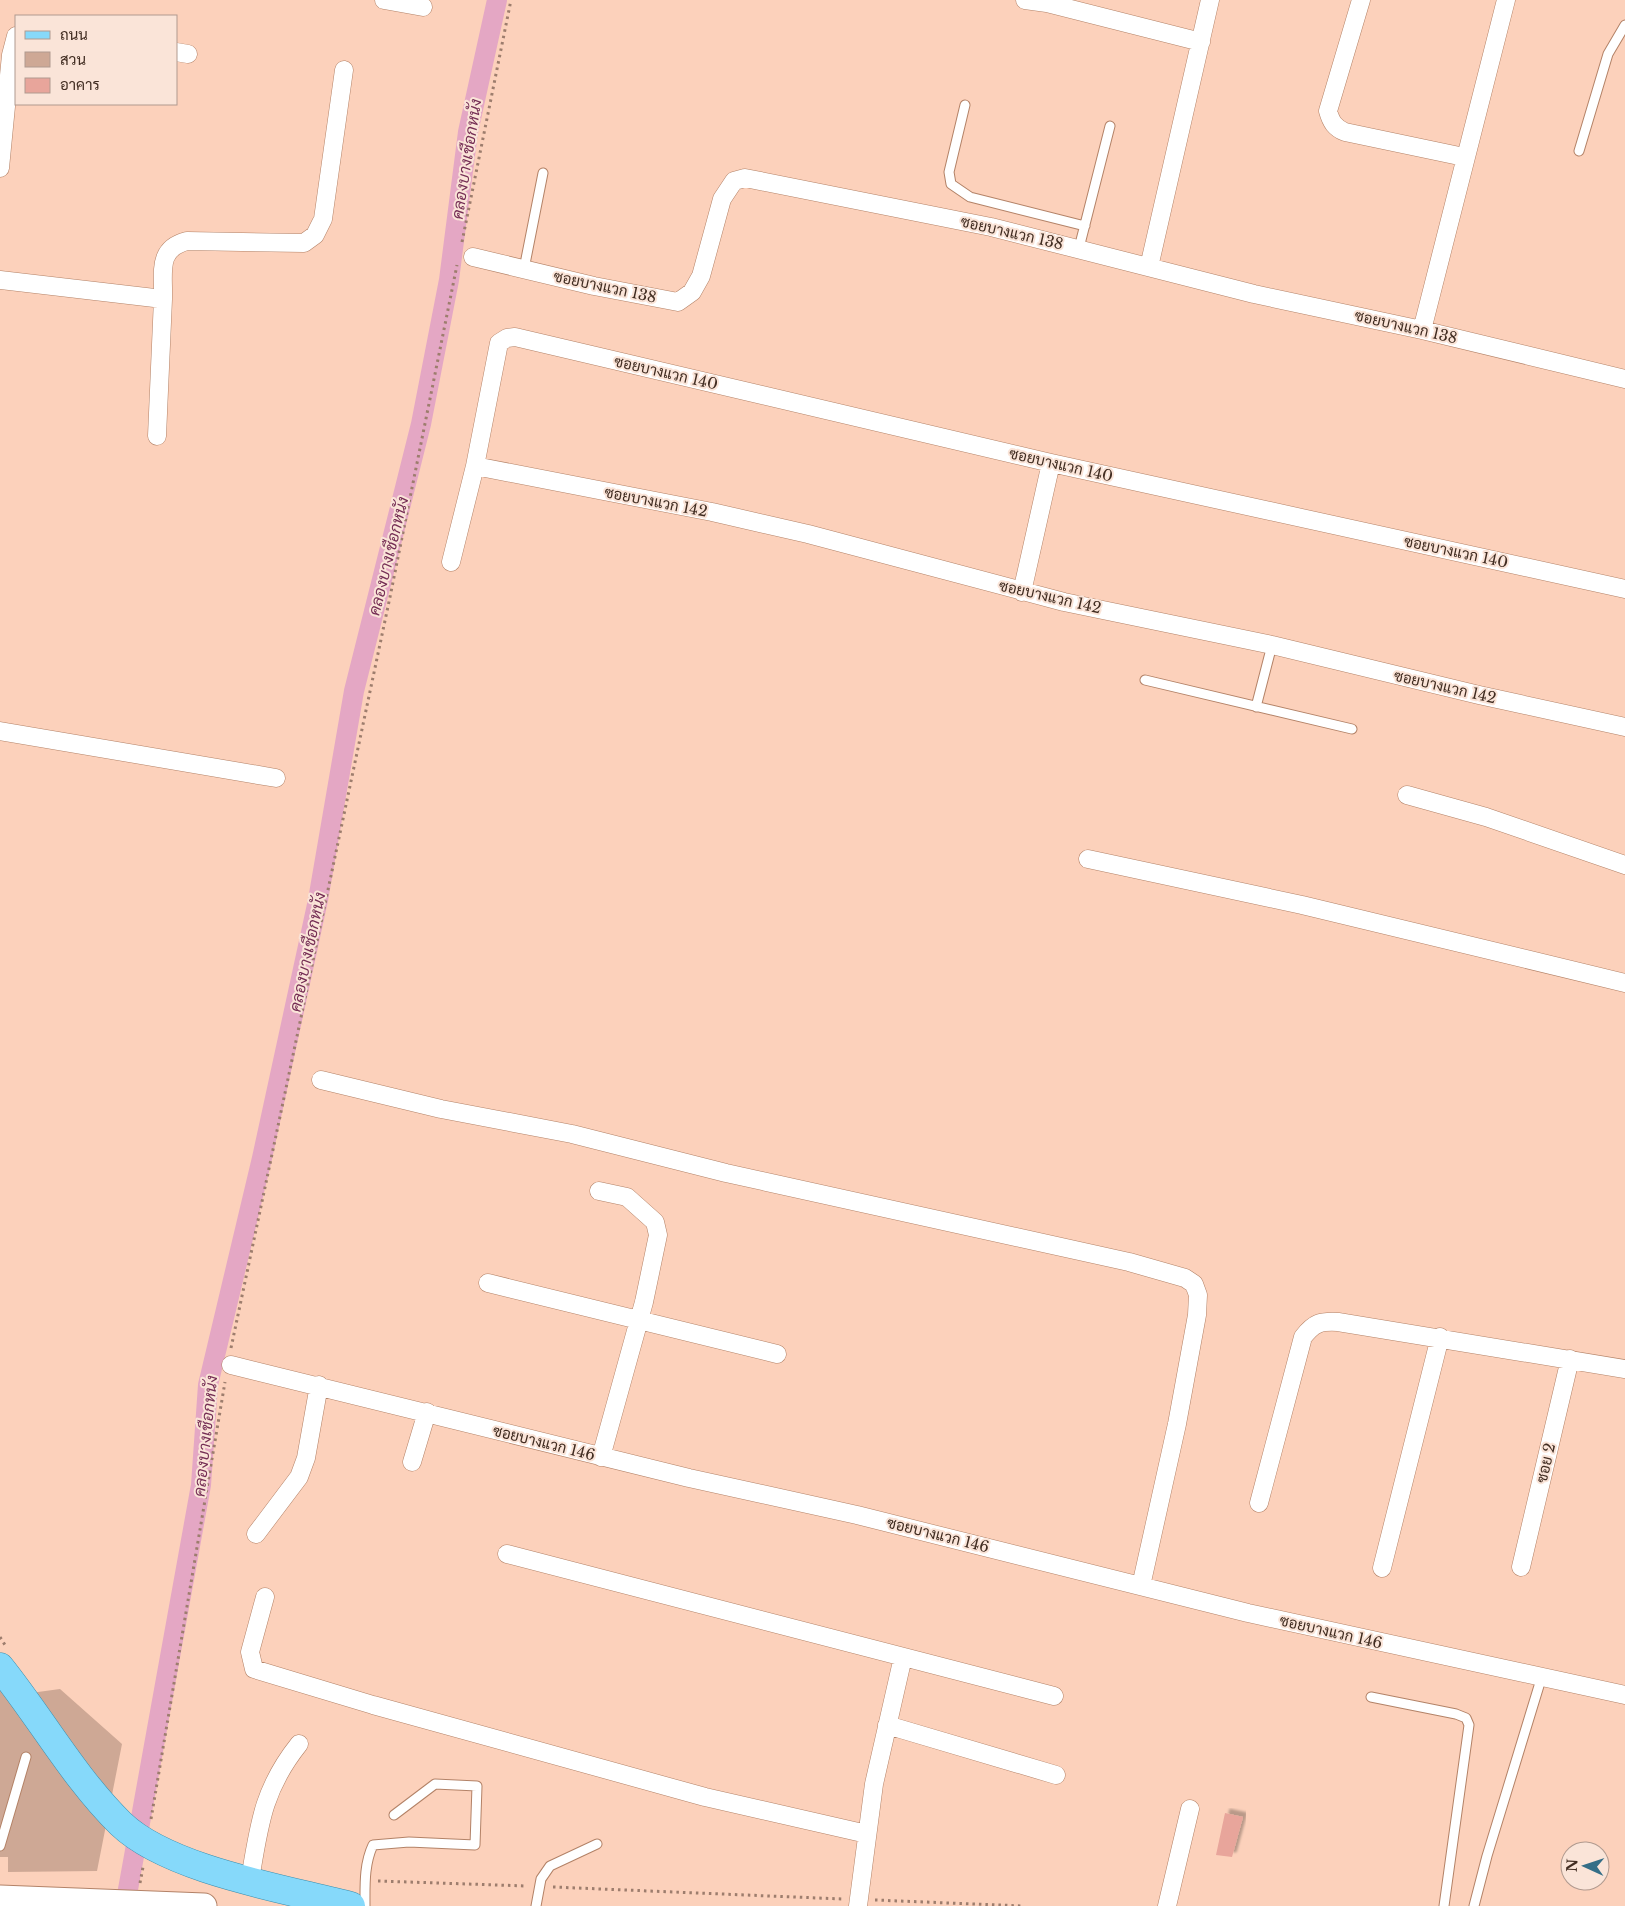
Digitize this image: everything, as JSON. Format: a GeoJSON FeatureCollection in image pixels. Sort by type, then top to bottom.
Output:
{"type":"FeatureCollection","features":[{"type":"Feature","properties":{"kind":"main road"},"geometry":{"type":"LineString","coordinates":[[0,1667],[88,1784],[121,1824],[141,1840],[156,1858],[351,1906]]}},
{"type":"Feature","properties":{"kind":"main road"},"geometry":{"type":"LineString","coordinates":[[0,1898],[59,1900],[144,1898],[204,1906]]}},
{"type":"Feature","properties":{"kind":"street"},"geometry":{"type":"LineString","coordinates":[[384,0],[423,7]]}},
{"type":"Feature","properties":{"kind":"street"},"geometry":{"type":"LineString","coordinates":[[1025,0],[1048,2],[1201,42]]}},
{"type":"Feature","properties":{"kind":"street"},"geometry":{"type":"LineString","coordinates":[[1149,267],[1210,0]]}},
{"type":"Feature","properties":{"kind":"street"},"geometry":{"type":"LineString","coordinates":[[1360,0],[1328,111],[1331,120],[1337,128],[1345,132],[1464,157]]}},
{"type":"Feature","properties":{"kind":"street"},"geometry":{"type":"LineString","coordinates":[[1422,330],[1464,157],[1506,0]]}},
{"type":"Feature","properties":{"kind":"street"},"geometry":{"type":"LineString","coordinates":[[0,168],[12,46],[15,38]]}},
{"type":"Feature","properties":{"kind":"street"},"geometry":{"type":"LineString","coordinates":[[157,436],[164,264],[167,250],[174,244],[186,241],[304,243],[315,234],[323,219],[344,70]]}},
{"type":"Feature","properties":{"kind":"street","name":"ซอยบางแวก 138"},"geometry":{"type":"LineString","coordinates":[[467,251],[524,269],[594,286],[678,302],[692,292],[701,276],[722,199],[734,181],[745,178],[991,227],[1254,294],[1422,330],[1625,379]]}},
{"type":"Feature","properties":{"kind":"street"},"geometry":{"type":"LineString","coordinates":[[0,280],[163,299]]}},
{"type":"Feature","properties":{"kind":"street","name":"ซอยบางแวก 140"},"geometry":{"type":"LineString","coordinates":[[475,466],[499,343],[506,338],[515,337],[1051,463],[1625,589]]}},
{"type":"Feature","properties":{"kind":"street"},"geometry":{"type":"LineString","coordinates":[[1022,592],[1051,463]]}},
{"type":"Feature","properties":{"kind":"street"},"geometry":{"type":"LineString","coordinates":[[451,562],[475,466]]}},
{"type":"Feature","properties":{"kind":"street","name":"ซอยบางแวก 142"},"geometry":{"type":"LineString","coordinates":[[475,466],[712,512],[808,534],[1022,592],[1272,645],[1479,695],[1625,727]]}},
{"type":"Feature","properties":{"kind":"street"},"geometry":{"type":"LineString","coordinates":[[0,731],[276,778]]}},
{"type":"Feature","properties":{"kind":"street"},"geometry":{"type":"LineString","coordinates":[[1407,795],[1486,817],[1625,865]]}},
{"type":"Feature","properties":{"kind":"street"},"geometry":{"type":"LineString","coordinates":[[1088,859],[1302,905],[1625,983]]}},
{"type":"Feature","properties":{"kind":"street"},"geometry":{"type":"LineString","coordinates":[[321,1080],[442,1108],[572,1134],[735,1175],[1111,1258],[1185,1278],[1194,1284],[1198,1295],[1197,1315],[1177,1424],[1141,1586]]}},
{"type":"Feature","properties":{"kind":"street"},"geometry":{"type":"LineString","coordinates":[[599,1191],[627,1197],[645,1212],[657,1226],[657,1248],[601,1457]]}},
{"type":"Feature","properties":{"kind":"street"},"geometry":{"type":"LineString","coordinates":[[488,1283],[638,1322],[777,1354]]}},
{"type":"Feature","properties":{"kind":"street"},"geometry":{"type":"LineString","coordinates":[[1260,1503],[1303,1337],[1312,1325],[1321,1321],[1440,1337],[1625,1370]]}},
{"type":"Feature","properties":{"kind":"street"},"geometry":{"type":"LineString","coordinates":[[1382,1568],[1440,1337]]}},
{"type":"Feature","properties":{"kind":"street","name":"ซอยบางแวก 146"},"geometry":{"type":"LineString","coordinates":[[231,1359],[252,1370],[319,1385],[601,1457],[857,1515],[1248,1614],[1625,1695]]}},
{"type":"Feature","properties":{"kind":"street","name":"ซอย 2"},"geometry":{"type":"LineString","coordinates":[[1521,1567],[1570,1359]]}},
{"type":"Feature","properties":{"kind":"street"},"geometry":{"type":"LineString","coordinates":[[256,1534],[299,1478],[306,1458],[319,1385]]}},
{"type":"Feature","properties":{"kind":"street"},"geometry":{"type":"LineString","coordinates":[[412,1462],[426,1412]]}},
{"type":"Feature","properties":{"kind":"street"},"geometry":{"type":"LineString","coordinates":[[507,1554],[1054,1696]]}},
{"type":"Feature","properties":{"kind":"street"},"geometry":{"type":"LineString","coordinates":[[265,1597],[250,1652],[254,1669],[373,1705],[705,1797],[867,1834]]}},
{"type":"Feature","properties":{"kind":"street"},"geometry":{"type":"LineString","coordinates":[[858,1903],[874,1784],[903,1657]]}},
{"type":"Feature","properties":{"kind":"street"},"geometry":{"type":"LineString","coordinates":[[887,1725],[1056,1775]]}},
{"type":"Feature","properties":{"kind":"street"},"geometry":{"type":"LineString","coordinates":[[250,1880],[262,1808],[282,1765],[298,1744]]}},
{"type":"Feature","properties":{"kind":"street"},"geometry":{"type":"LineString","coordinates":[[1167,1906],[1190,1809]]}},
{"type":"Feature","properties":{"kind":"lane"},"geometry":{"type":"LineString","coordinates":[[1579,151],[1608,54],[1625,25]]}},
{"type":"Feature","properties":{"kind":"lane"},"geometry":{"type":"LineString","coordinates":[[966,105],[949,172],[951,184],[970,196],[1085,226]]}},
{"type":"Feature","properties":{"kind":"lane"},"geometry":{"type":"LineString","coordinates":[[1079,248],[1110,126]]}},
{"type":"Feature","properties":{"kind":"lane"},"geometry":{"type":"LineString","coordinates":[[524,269],[543,172]]}},
{"type":"Feature","properties":{"kind":"lane"},"geometry":{"type":"LineString","coordinates":[[1256,707],[1272,645]]}},
{"type":"Feature","properties":{"kind":"lane"},"geometry":{"type":"LineString","coordinates":[[1145,680],[1352,729]]}},
{"type":"Feature","properties":{"kind":"lane"},"geometry":{"type":"LineString","coordinates":[[1474,1906],[1487,1856],[1542,1676]]}},
{"type":"Feature","properties":{"kind":"lane"},"geometry":{"type":"LineString","coordinates":[[1371,1697],[1456,1714],[1466,1718],[1469,1725],[1444,1906]]}},
{"type":"Feature","properties":{"kind":"lane"},"geometry":{"type":"LineString","coordinates":[[0,1846],[26,1758]]}},
{"type":"Feature","properties":{"kind":"lane"},"geometry":{"type":"LineString","coordinates":[[365,1906],[365,1880],[368,1855],[373,1844],[409,1842],[475,1845],[477,1786],[435,1784],[394,1814]]}},
{"type":"Feature","properties":{"kind":"lane"},"geometry":{"type":"LineString","coordinates":[[536,1906],[541,1879],[550,1866],[597,1844]]}},
{"type":"Feature","properties":{"kind":"path"},"geometry":{"type":"LineString","coordinates":[[467,251],[511,0]]}},
{"type":"Feature","properties":{"kind":"path"},"geometry":{"type":"LineString","coordinates":[[231,1359],[390,598],[457,264]]}},
{"type":"Feature","properties":{"kind":"path"},"geometry":{"type":"LineString","coordinates":[[150,1823],[225,1381]]}},
{"type":"Feature","properties":{"kind":"path"},"geometry":{"type":"LineString","coordinates":[[144,1898],[156,1858]]}},
{"type":"Feature","properties":{"kind":"path"},"geometry":{"type":"LineString","coordinates":[[365,1880],[540,1886],[858,1903],[1023,1906]]}},
{"type":"Feature","properties":{"kind":"green space"},"geometry":{"type":"Polygon","coordinates":[[[0,1679],[16,1695],[60,1689],[122,1744],[97,1871],[8,1872],[8,1857],[0,1857],[0,1679]]]}},
{"type":"Feature","properties":{"kind":"building"},"geometry":{"type":"Polygon","coordinates":[[[1225,1813],[1243,1817],[1232,1857],[1216,1855],[1225,1813]]]}},
{"type":"Feature","properties":{"kind":"waterway","name":"คลองบางเชือกหนัง"},"geometry":{"type":"LineString","coordinates":[[125,1906],[201,1485],[208,1385],[262,1158],[318,900],[354,691],[421,424],[449,280],[468,132],[497,0]]}}]}
